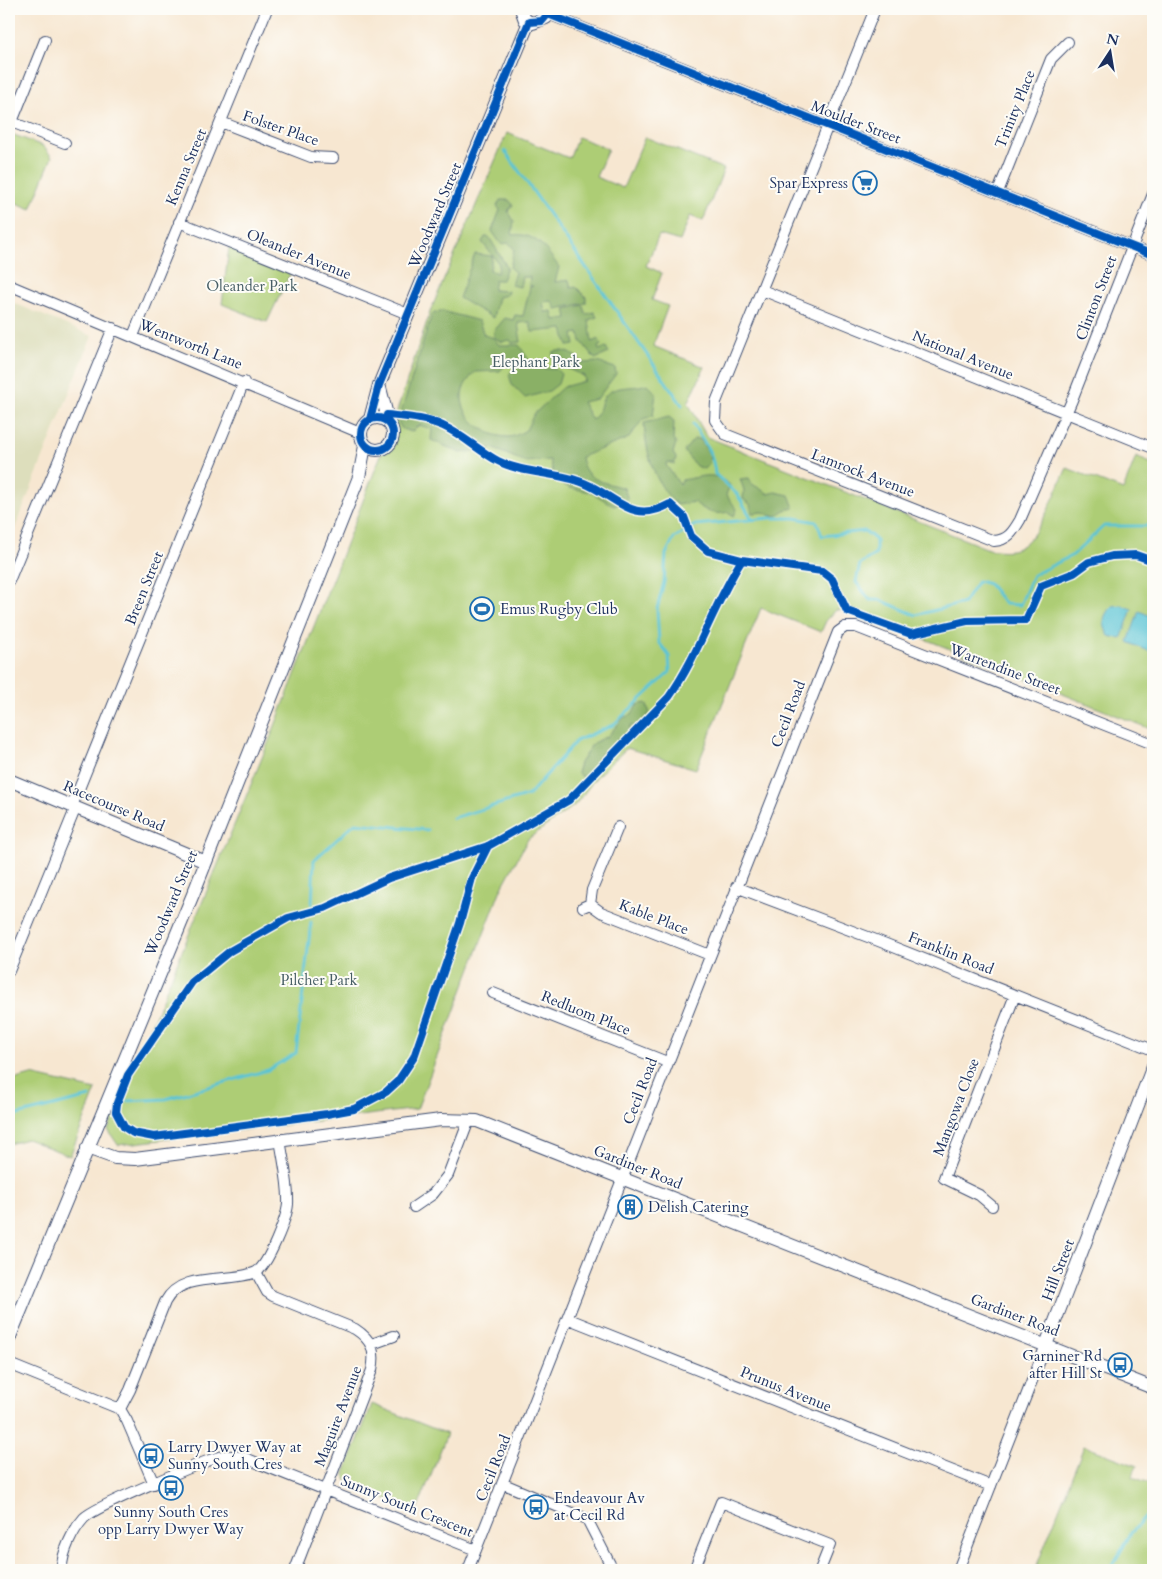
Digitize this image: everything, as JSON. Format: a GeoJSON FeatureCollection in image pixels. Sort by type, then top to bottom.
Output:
{"type":"FeatureCollection","features":[{"type":"Feature","properties":{"kind":"street","name":"Kenna Street"},"geometry":{"type":"LineString","coordinates":[[133,336],[267,9]]}},
{"type":"Feature","properties":{"kind":"street"},"geometry":{"type":"LineString","coordinates":[[521,9],[522,16],[529,22],[542,21],[549,12]]}},
{"type":"Feature","properties":{"kind":"street","name":"Lamrock Avenue"},"geometry":{"type":"LineString","coordinates":[[875,9],[714,408],[715,420],[721,431],[737,440],[994,541],[1002,540],[1014,530],[1020,520],[1067,412]]}},
{"type":"Feature","properties":{"kind":"street","name":"Moulder Street"},"geometry":{"type":"LineString","coordinates":[[549,12],[827,126],[998,192],[1153,255]]}},
{"type":"Feature","properties":{"kind":"street","name":"Woodward Street"},"geometry":{"type":"LineString","coordinates":[[370,419],[379,385],[529,22]]}},
{"type":"Feature","properties":{"kind":"street"},"geometry":{"type":"LineString","coordinates":[[45,40],[10,122],[65,143]]}},
{"type":"Feature","properties":{"kind":"street","name":"Trinity Place"},"geometry":{"type":"LineString","coordinates":[[998,192],[1051,59],[1068,42]]}},
{"type":"Feature","properties":{"kind":"street","name":"Folster Place"},"geometry":{"type":"LineString","coordinates":[[221,122],[311,157],[333,158]]}},
{"type":"Feature","properties":{"kind":"street","name":"Clinton Street"},"geometry":{"type":"LineString","coordinates":[[1067,412],[1153,194]]}},
{"type":"Feature","properties":{"kind":"street","name":"Oleander Avenue"},"geometry":{"type":"LineString","coordinates":[[179,222],[408,314]]}},
{"type":"Feature","properties":{"kind":"street","name":"Wentworth Lane"},"geometry":{"type":"LineString","coordinates":[[9,285],[244,382],[360,433]]}},
{"type":"Feature","properties":{"kind":"street","name":"National Avenue"},"geometry":{"type":"LineString","coordinates":[[762,290],[1153,448]]}},
{"type":"Feature","properties":{"kind":"street"},"geometry":{"type":"LineString","coordinates":[[9,581],[113,328]]}},
{"type":"Feature","properties":{"kind":"street","name":"Breen Street"},"geometry":{"type":"LineString","coordinates":[[9,971],[244,382]]}},
{"type":"Feature","properties":{"kind":"street"},"geometry":{"type":"LineString","coordinates":[[379,385],[389,423],[393,430],[393,439],[388,446],[380,450],[365,446],[360,433],[363,426],[370,419],[381,418],[389,423]]}},
{"type":"Feature","properties":{"kind":"street","name":"Woodward Street"},"geometry":{"type":"LineString","coordinates":[[9,1339],[206,862],[359,477],[365,446]]}},
{"type":"Feature","properties":{"kind":"street","name":"Woodward Street"},"geometry":{"type":"LineString","coordinates":[[359,477],[380,450]]}},
{"type":"Feature","properties":{"kind":"street","name":"Warrendine Street"},"geometry":{"type":"LineString","coordinates":[[845,627],[856,627],[1153,744]]}},
{"type":"Feature","properties":{"kind":"street","name":"Cecil Road"},"geometry":{"type":"LineString","coordinates":[[468,1570],[569,1319],[667,1062],[835,636],[845,627]]}},
{"type":"Feature","properties":{"kind":"street","name":"Racecourse Road"},"geometry":{"type":"LineString","coordinates":[[9,780],[206,862]]}},
{"type":"Feature","properties":{"kind":"street","name":"Kable Place"},"geometry":{"type":"LineString","coordinates":[[618,827],[586,905],[710,955]]}},
{"type":"Feature","properties":{"kind":"street","name":"Franklin Road"},"geometry":{"type":"LineString","coordinates":[[736,887],[1153,1050]]}},
{"type":"Feature","properties":{"kind":"street","name":"Redluom Place"},"geometry":{"type":"LineString","coordinates":[[493,993],[667,1062]]}},
{"type":"Feature","properties":{"kind":"street","name":"Mangowa Close"},"geometry":{"type":"LineString","coordinates":[[992,1206],[979,1194],[944,1178],[1015,995]]}},
{"type":"Feature","properties":{"kind":"street","name":"Hill Street"},"geometry":{"type":"LineString","coordinates":[[958,1570],[1153,1066]]}},
{"type":"Feature","properties":{"kind":"street","name":"Gardiner Road"},"geometry":{"type":"LineString","coordinates":[[87,1148],[115,1158],[135,1159],[280,1139],[441,1120],[469,1120],[487,1124],[1153,1388]]}},
{"type":"Feature","properties":{"kind":"street"},"geometry":{"type":"LineString","coordinates":[[414,1207],[433,1194],[448,1175],[469,1120]]}},
{"type":"Feature","properties":{"kind":"street"},"geometry":{"type":"LineString","coordinates":[[120,1409],[130,1390],[165,1302],[173,1290],[186,1284],[256,1272],[268,1259],[288,1206],[280,1139]]}},
{"type":"Feature","properties":{"kind":"street"},"geometry":{"type":"LineString","coordinates":[[256,1272],[261,1283],[272,1296],[356,1329],[366,1336],[372,1344],[394,1336]]}},
{"type":"Feature","properties":{"kind":"street","name":"Prunus Avenue"},"geometry":{"type":"LineString","coordinates":[[569,1319],[991,1486]]}},
{"type":"Feature","properties":{"kind":"street","name":"Maguire Avenue"},"geometry":{"type":"LineString","coordinates":[[326,1490],[372,1370],[374,1354],[372,1344]]}},
{"type":"Feature","properties":{"kind":"street"},"geometry":{"type":"LineString","coordinates":[[9,1364],[120,1409],[128,1421],[154,1484]]}},
{"type":"Feature","properties":{"kind":"street","name":"Sunny South Crescent"},"geometry":{"type":"LineString","coordinates":[[62,1570],[62,1559],[84,1518],[154,1484],[220,1457],[237,1455],[476,1550]]}},
{"type":"Feature","properties":{"kind":"street"},"geometry":{"type":"LineString","coordinates":[[504,1484],[587,1519],[605,1557],[614,1570]]}},
{"type":"Feature","properties":{"kind":"street","name":"Sunny South Crescent"},"geometry":{"type":"LineString","coordinates":[[295,1570],[326,1490]]}},
{"type":"Feature","properties":{"kind":"street"},"geometry":{"type":"LineString","coordinates":[[694,1570],[721,1502],[830,1545],[820,1570]]}},
{"type":"Feature","properties":{"kind":"shaded area"},"geometry":{"type":"Polygon","coordinates":[[[9,301],[92,336],[9,543],[9,301]]]}},
{"type":"Feature","properties":{"kind":"green space"},"geometry":{"type":"Polygon","coordinates":[[[9,133],[43,146],[52,157],[31,209],[9,200],[9,133]]]}},
{"type":"Feature","properties":{"kind":"green space"},"geometry":{"type":"Polygon","coordinates":[[[507,133],[569,158],[578,137],[608,149],[596,177],[623,188],[645,137],[724,169],[703,221],[690,216],[680,241],[659,235],[646,266],[662,273],[652,300],[668,306],[653,346],[705,367],[688,403],[707,437],[991,550],[1012,550],[1026,543],[1040,524],[1067,468],[1123,490],[1136,457],[1153,464],[1153,730],[852,610],[836,610],[826,621],[821,632],[761,608],[696,769],[627,748],[598,775],[575,805],[528,839],[501,889],[417,1109],[118,1145],[108,1130],[271,736],[391,429],[430,312],[507,133]]]}},
{"type":"Feature","properties":{"kind":"green space"},"geometry":{"type":"Polygon","coordinates":[[[500,200],[509,200],[513,205],[508,211],[514,221],[512,235],[528,236],[540,243],[559,267],[555,282],[569,280],[571,288],[576,287],[586,297],[586,303],[556,309],[552,301],[543,302],[545,312],[552,311],[554,320],[567,318],[565,309],[583,305],[586,314],[594,312],[597,317],[589,320],[592,342],[598,339],[601,345],[598,347],[599,350],[606,347],[609,353],[595,359],[581,341],[579,333],[573,334],[575,345],[568,346],[563,329],[532,332],[530,322],[518,323],[521,342],[512,343],[510,340],[501,342],[494,337],[494,331],[505,318],[513,320],[515,315],[523,316],[530,287],[533,286],[529,286],[530,277],[522,277],[520,287],[511,285],[515,272],[510,268],[514,249],[509,243],[501,244],[492,231],[500,210],[497,206],[500,200]]]}},
{"type":"Feature","properties":{"kind":"green space"},"geometry":{"type":"Polygon","coordinates":[[[485,237],[489,237],[507,267],[502,280],[495,280],[493,290],[508,291],[507,295],[498,297],[493,318],[459,298],[475,254],[492,256],[490,270],[497,273],[499,264],[482,242],[485,237]]]}},
{"type":"Feature","properties":{"kind":"green space","name":"Oleander Park"},"geometry":{"type":"Polygon","coordinates":[[[229,247],[291,272],[267,322],[222,304],[229,247]]]}},
{"type":"Feature","properties":{"kind":"green space"},"geometry":{"type":"Polygon","coordinates":[[[442,311],[479,321],[484,335],[494,338],[499,345],[519,345],[534,368],[556,369],[561,374],[558,384],[549,391],[525,398],[512,385],[509,374],[518,365],[505,365],[500,371],[475,372],[463,389],[463,404],[471,419],[492,434],[508,437],[515,436],[526,430],[534,414],[563,387],[585,381],[584,376],[559,365],[553,360],[553,352],[566,352],[583,363],[597,362],[615,368],[616,374],[597,399],[582,402],[592,420],[597,415],[603,399],[609,392],[619,388],[647,384],[656,393],[653,416],[643,419],[629,438],[581,457],[586,471],[591,476],[602,482],[624,488],[628,500],[614,506],[591,492],[570,488],[555,480],[550,460],[525,462],[492,448],[461,453],[431,440],[432,429],[419,425],[412,432],[402,429],[398,422],[432,314],[442,311]]]}},
{"type":"Feature","properties":{"kind":"green space"},"geometry":{"type":"Polygon","coordinates":[[[669,417],[674,421],[673,440],[676,443],[673,453],[676,458],[674,464],[667,462],[666,465],[680,485],[682,480],[707,476],[718,477],[724,480],[730,485],[726,495],[737,509],[734,516],[728,512],[710,512],[694,502],[677,505],[662,488],[649,457],[644,423],[669,417]]]}},
{"type":"Feature","properties":{"kind":"green space"},"geometry":{"type":"Polygon","coordinates":[[[694,439],[700,439],[710,455],[709,464],[704,469],[696,466],[684,451],[694,439]]]}},
{"type":"Feature","properties":{"kind":"green space"},"geometry":{"type":"Polygon","coordinates":[[[749,478],[752,484],[769,494],[775,492],[789,495],[794,508],[784,510],[779,515],[772,516],[763,512],[752,513],[750,504],[743,499],[744,490],[740,479],[749,478]]]}},
{"type":"Feature","properties":{"kind":"green space"},"geometry":{"type":"Polygon","coordinates":[[[646,703],[650,713],[638,726],[630,726],[630,732],[623,739],[599,755],[594,767],[584,778],[577,773],[580,763],[593,743],[608,736],[624,717],[632,715],[637,705],[646,703]]]}},
{"type":"Feature","properties":{"kind":"green space"},"geometry":{"type":"Polygon","coordinates":[[[31,1075],[96,1090],[70,1156],[27,1139],[9,1144],[9,1081],[31,1075]]]}},
{"type":"Feature","properties":{"kind":"green space"},"geometry":{"type":"Polygon","coordinates":[[[372,1404],[447,1434],[417,1510],[350,1485],[345,1479],[345,1473],[372,1404]]]}},
{"type":"Feature","properties":{"kind":"green space"},"geometry":{"type":"Polygon","coordinates":[[[1084,1446],[1137,1466],[1132,1477],[1153,1484],[1153,1570],[1035,1570],[1084,1446]]]}},
{"type":"Feature","properties":{"kind":"water"},"geometry":{"type":"Polygon","coordinates":[[[1121,605],[1132,609],[1121,639],[1109,636],[1104,620],[1106,613],[1112,606],[1121,605]]]}},
{"type":"Feature","properties":{"kind":"water"},"geometry":{"type":"Polygon","coordinates":[[[1139,611],[1153,617],[1153,653],[1128,642],[1139,611]]]}},
{"type":"Feature","properties":{"kind":"waterway"},"geometry":{"type":"LineString","coordinates":[[505,151],[682,405]]}},
{"type":"Feature","properties":{"kind":"waterway"},"geometry":{"type":"LineString","coordinates":[[693,424],[710,454],[715,474],[737,494],[752,519]]}},
{"type":"Feature","properties":{"kind":"waterway"},"geometry":{"type":"LineString","coordinates":[[453,818],[529,795],[576,741],[613,725],[670,672],[669,656],[659,642],[657,609],[664,582],[666,554],[674,538],[695,525],[770,518],[795,518],[817,522],[822,536],[865,531],[876,540],[876,554],[860,564],[856,582],[870,600],[880,600],[916,615],[964,603],[978,581],[989,584],[1005,604],[1020,605],[1033,575],[1073,555],[1104,526],[1153,526]]}},
{"type":"Feature","properties":{"kind":"waterway"},"geometry":{"type":"LineString","coordinates":[[312,905],[314,860],[355,823],[428,830]]}},
{"type":"Feature","properties":{"kind":"waterway"},"geometry":{"type":"LineString","coordinates":[[127,1101],[166,1099],[268,1070],[296,1053],[311,922]]}},
{"type":"Feature","properties":{"kind":"waterway"},"geometry":{"type":"LineString","coordinates":[[9,1117],[90,1097]]}},
{"type":"Feature","properties":{"kind":"waterway"},"geometry":{"type":"LineString","coordinates":[[1110,1570],[1131,1533],[1153,1509]]}},
{"type":"Feature","properties":{"kind":"cycle path"},"geometry":{"type":"LineString","coordinates":[[370,419],[379,385],[529,22],[542,21],[548,14],[549,9]]}},
{"type":"Feature","properties":{"kind":"cycle path"},"geometry":{"type":"LineString","coordinates":[[548,14],[1153,255]]}},
{"type":"Feature","properties":{"kind":"cycle path"},"geometry":{"type":"LineString","coordinates":[[387,415],[415,418],[436,423],[457,434],[498,461],[518,468],[574,479],[596,489],[625,507],[645,512],[657,510],[670,504],[684,517],[691,536],[708,551],[742,560]]}},
{"type":"Feature","properties":{"kind":"cycle path"},"geometry":{"type":"LineString","coordinates":[[377,418],[389,422],[393,434],[389,446],[377,450],[365,446],[361,434],[365,422],[377,418]]}},
{"type":"Feature","properties":{"kind":"cycle path"},"geometry":{"type":"LineString","coordinates":[[488,846],[472,878],[460,923],[414,1057],[398,1081],[386,1092],[354,1109],[327,1114],[154,1137],[133,1133],[124,1127],[116,1112],[117,1103],[128,1075],[192,982],[230,951],[288,918],[325,908],[389,878],[488,846],[569,800],[669,697],[680,681],[742,560],[822,571],[832,579],[847,611],[911,634],[967,621],[1026,620],[1041,586],[1074,573],[1089,562],[1112,556],[1136,555],[1153,561]]}},
{"type":"Feature","properties":{"kind":"place","name":"Spar Express"},"geometry":{"type":"Point","coordinates":[865,183]}},
{"type":"Feature","properties":{"kind":"place","name":"Emus Rugby Club"},"geometry":{"type":"Point","coordinates":[482,609]}},
{"type":"Feature","properties":{"kind":"place","name":"Delish Catering"},"geometry":{"type":"Point","coordinates":[630,1207]}},
{"type":"Feature","properties":{"kind":"place","name":"Garniner Rd after Hill St"},"geometry":{"type":"Point","coordinates":[1120,1365]}},
{"type":"Feature","properties":{"kind":"place","name":"Larry Dwyer Way at Sunny South Cres"},"geometry":{"type":"Point","coordinates":[151,1456]}},
{"type":"Feature","properties":{"kind":"place","name":"Sunny South Cres opp Larry Dwyer Way"},"geometry":{"type":"Point","coordinates":[171,1488]}},
{"type":"Feature","properties":{"kind":"place","name":"Endeavour Av at Cecil Rd"},"geometry":{"type":"Point","coordinates":[536,1507]}},
{"type":"Feature","properties":{"kind":"park label","name":"Elephant Park"},"geometry":{"type":"Point","coordinates":[536,362]}},
{"type":"Feature","properties":{"kind":"park label","name":"Pilcher Park"},"geometry":{"type":"Point","coordinates":[319,980]}}]}
